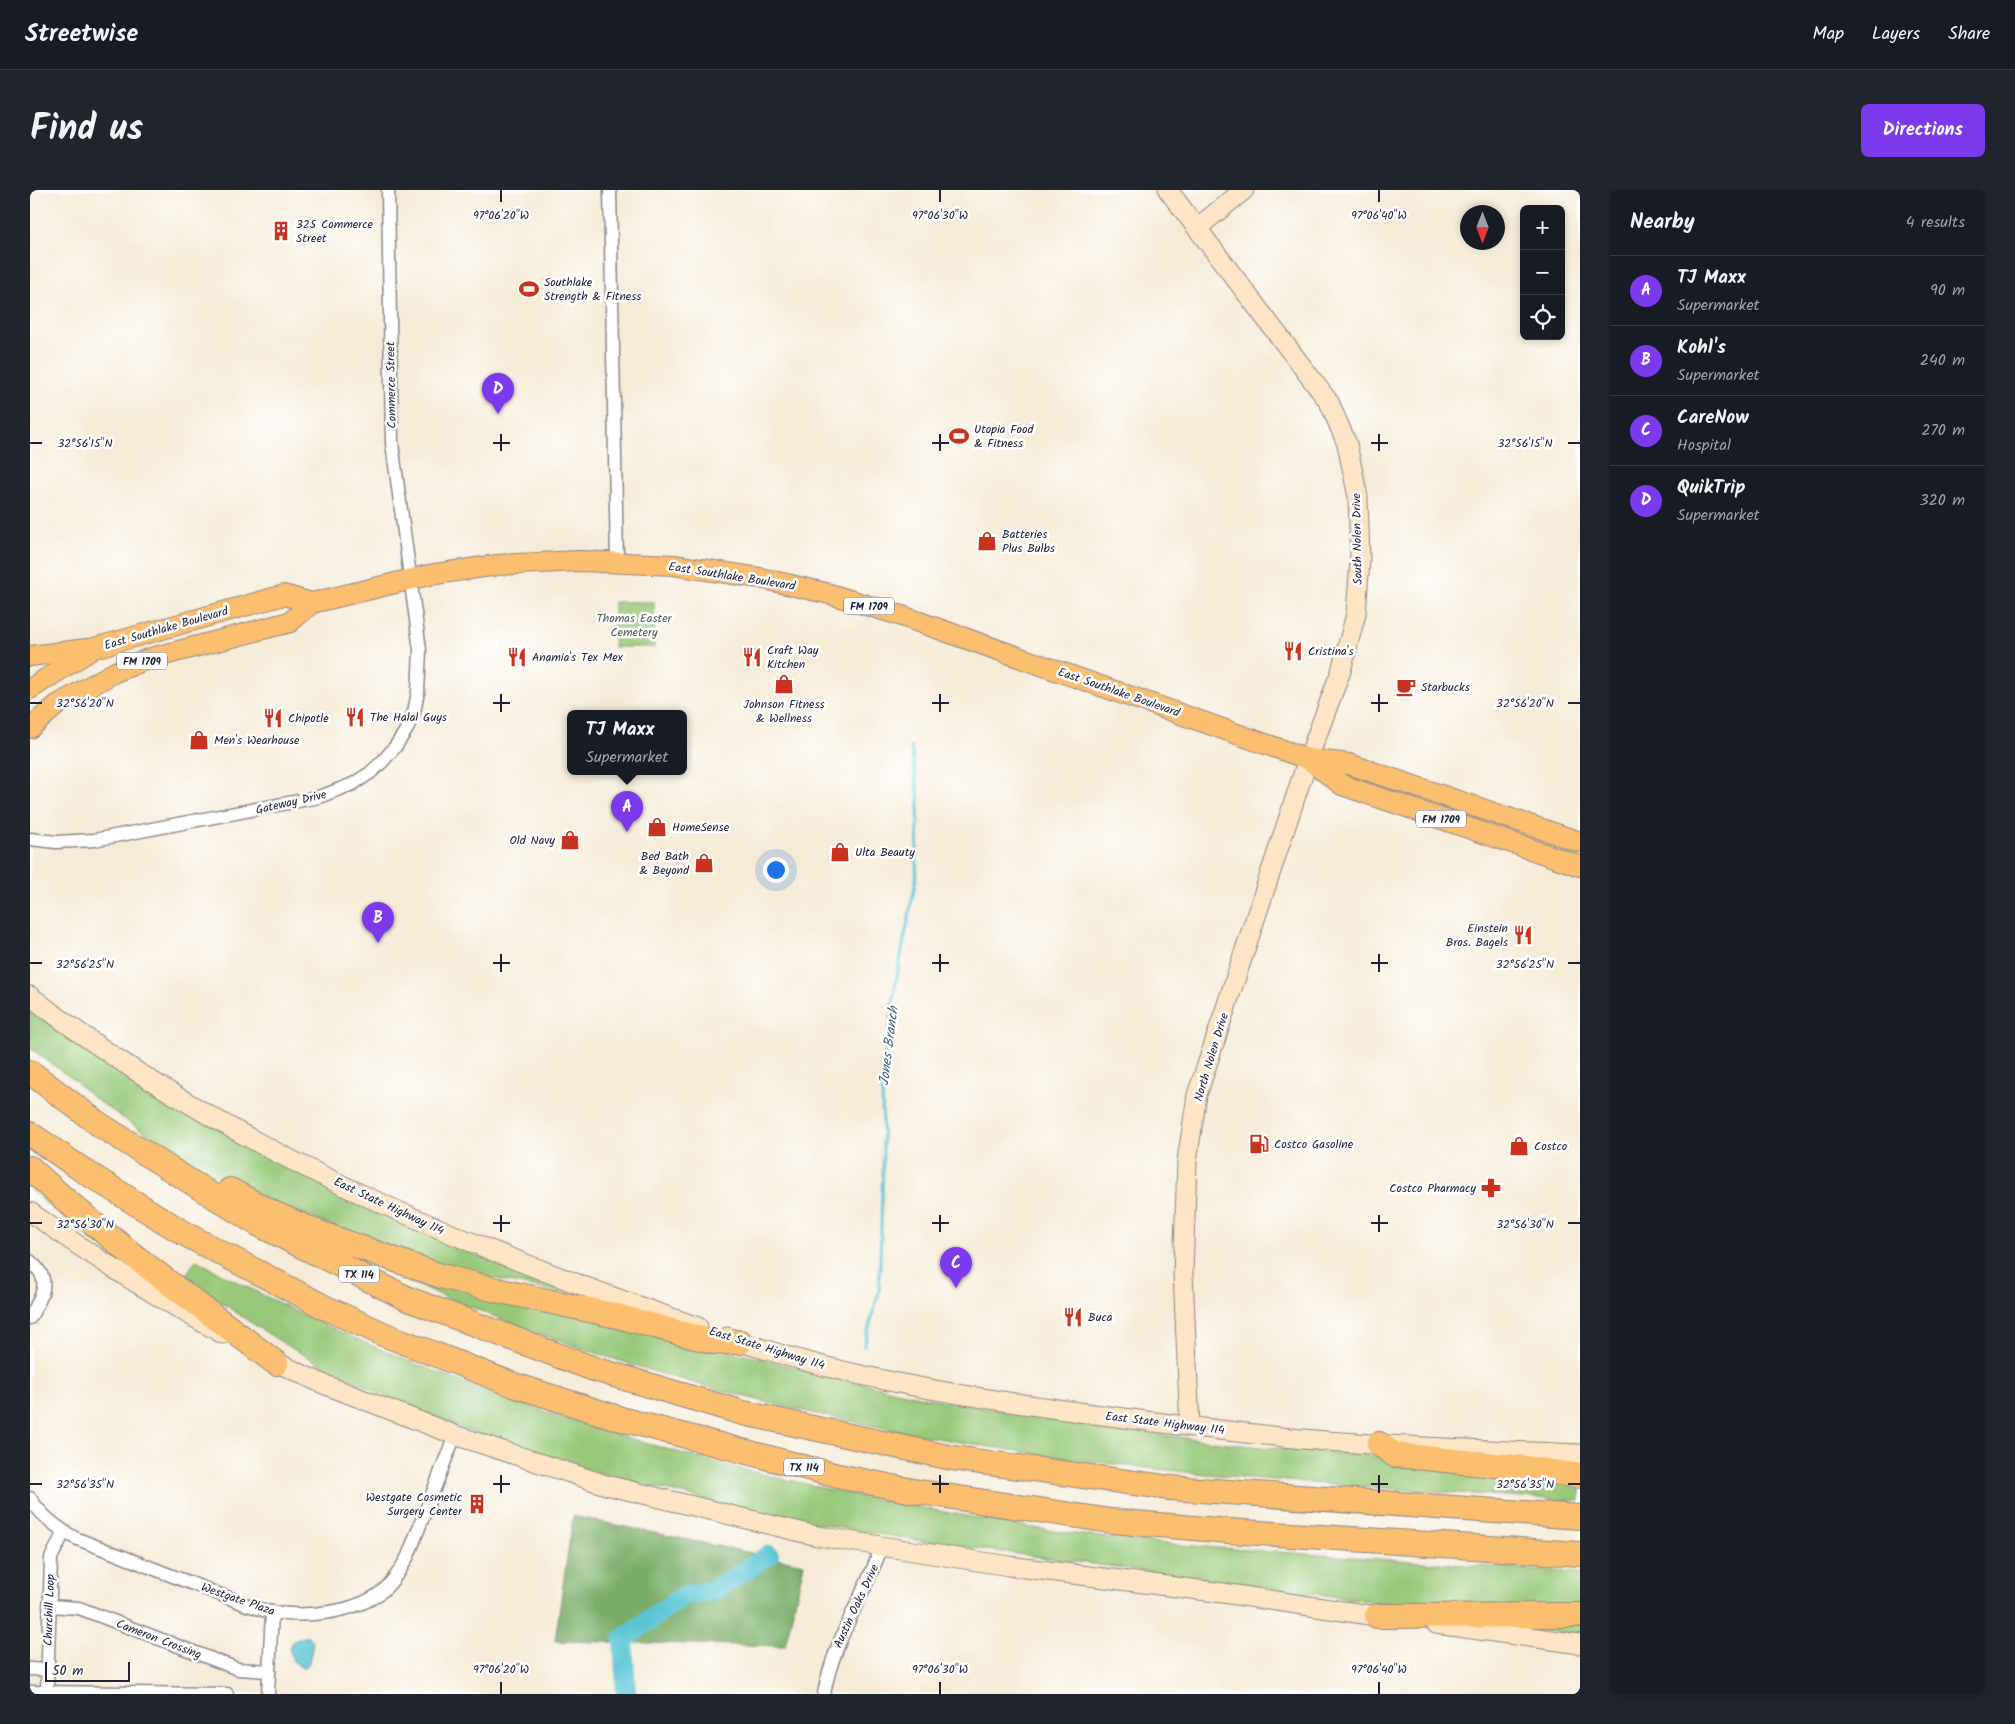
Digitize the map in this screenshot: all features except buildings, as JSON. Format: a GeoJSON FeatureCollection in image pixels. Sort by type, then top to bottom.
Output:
{"type":"FeatureCollection","features":[{"type":"Feature","properties":{"kind":"highway"},"geometry":{"type":"LineString","coordinates":[[34,1075],[62,1085],[124,1128],[179,1162],[275,1214],[372,1253],[441,1276],[496,1290],[617,1316],[714,1342],[740,1342]]}},
{"type":"Feature","properties":{"kind":"highway","name":"TX 114"},"geometry":{"type":"LineString","coordinates":[[34,1075],[100,1125],[258,1224],[408,1299],[594,1369],[743,1413],[952,1458],[1171,1488],[1580,1517]]}},
{"type":"Feature","properties":{"kind":"highway","name":"TX 114"},"geometry":{"type":"LineString","coordinates":[[30,1134],[84,1171],[186,1234],[326,1308],[383,1334],[554,1398],[712,1444],[838,1476],[913,1491],[1112,1521],[1228,1532],[1580,1554]]}},
{"type":"Feature","properties":{"kind":"highway"},"geometry":{"type":"LineString","coordinates":[[30,1168],[133,1254],[276,1363]]}},
{"type":"Feature","properties":{"kind":"highway"},"geometry":{"type":"LineString","coordinates":[[1379,1444],[1395,1455],[1524,1468],[1580,1476]]}},
{"type":"Feature","properties":{"kind":"highway"},"geometry":{"type":"LineString","coordinates":[[1377,1616],[1580,1615]]}},
{"type":"Feature","properties":{"kind":"main road","name":"South Nolen Drive"},"geometry":{"type":"LineString","coordinates":[[1168,190],[1329,402],[1347,444],[1358,497],[1360,560],[1356,614],[1341,671],[1308,759]]}},
{"type":"Feature","properties":{"kind":"main road"},"geometry":{"type":"LineString","coordinates":[[1197,228],[1244,190]]}},
{"type":"Feature","properties":{"kind":"main road","name":"East Southlake Boulevard"},"geometry":{"type":"LineString","coordinates":[[30,728],[57,705],[115,672],[148,659],[290,622],[312,603],[429,575],[497,565],[579,561],[674,565],[752,577],[830,594],[906,617],[1308,759],[1349,764],[1580,842]]}},
{"type":"Feature","properties":{"kind":"main road","name":"East Southlake Boulevard"},"geometry":{"type":"LineString","coordinates":[[30,689],[94,648],[284,595],[312,603]]}},
{"type":"Feature","properties":{"kind":"main road"},"geometry":{"type":"LineString","coordinates":[[30,654],[94,648]]}},
{"type":"Feature","properties":{"kind":"main road","name":"East Southlake Boulevard"},"geometry":{"type":"LineString","coordinates":[[1308,759],[1342,785],[1580,866]]}},
{"type":"Feature","properties":{"kind":"main road","name":"North Nolen Drive"},"geometry":{"type":"LineString","coordinates":[[1190,1426],[1183,1274],[1187,1161],[1197,1095],[1308,759]]}},
{"type":"Feature","properties":{"kind":"main road","name":"East State Highway 114"},"geometry":{"type":"LineString","coordinates":[[30,996],[167,1092],[320,1174],[409,1217],[618,1300],[740,1342],[856,1374],[957,1395],[1303,1439],[1580,1454]]}},
{"type":"Feature","properties":{"kind":"main road"},"geometry":{"type":"LineString","coordinates":[[30,1212],[103,1263],[176,1308],[276,1363],[323,1384],[455,1435],[606,1485],[817,1536],[1009,1566],[1223,1593],[1580,1644]]}},
{"type":"Feature","properties":{"kind":"street","name":"Commerce Street"},"geometry":{"type":"LineString","coordinates":[[388,190],[392,443],[410,580]]}},
{"type":"Feature","properties":{"kind":"street"},"geometry":{"type":"LineString","coordinates":[[610,190],[617,562]]}},
{"type":"Feature","properties":{"kind":"street","name":"Gateway Drive"},"geometry":{"type":"LineString","coordinates":[[30,839],[56,842],[94,840],[293,803],[334,792],[353,784],[370,773],[395,747],[407,729],[414,712],[418,692],[420,650],[410,580]]}},
{"type":"Feature","properties":{"kind":"street"},"geometry":{"type":"LineString","coordinates":[[30,1261],[43,1276],[44,1284],[42,1294],[30,1318]]}},
{"type":"Feature","properties":{"kind":"street","name":"Westgate Plaza"},"geometry":{"type":"LineString","coordinates":[[30,1498],[45,1518],[64,1532],[239,1602],[272,1612],[302,1613],[339,1610],[356,1606],[381,1592],[400,1571],[408,1556],[455,1435]]}},
{"type":"Feature","properties":{"kind":"street","name":"Churchill Loop"},"geometry":{"type":"LineString","coordinates":[[47,1692],[51,1558],[64,1532]]}},
{"type":"Feature","properties":{"kind":"street","name":"Austin Oaks Drive"},"geometry":{"type":"LineString","coordinates":[[824,1694],[838,1642],[876,1564],[882,1546]]}},
{"type":"Feature","properties":{"kind":"street","name":"Cameron Crossing"},"geometry":{"type":"LineString","coordinates":[[49,1606],[79,1608],[238,1669],[269,1671]]}},
{"type":"Feature","properties":{"kind":"street"},"geometry":{"type":"LineString","coordinates":[[268,1694],[272,1612]]}},
{"type":"Feature","properties":{"kind":"street"},"geometry":{"type":"LineString","coordinates":[[30,1669],[48,1670]]}},
{"type":"Feature","properties":{"kind":"street"},"geometry":{"type":"LineString","coordinates":[[30,1692],[227,1694]]}},
{"type":"Feature","properties":{"kind":"green space","name":"Thomas Easter Cemetery"},"geometry":{"type":"Polygon","coordinates":[[[614,602],[654,602],[654,647],[614,647],[614,602]]]}},
{"type":"Feature","properties":{"kind":"green space"},"geometry":{"type":"Polygon","coordinates":[[[30,1004],[364,1205],[465,1251],[589,1299],[421,1263],[235,1186],[204,1170],[90,1095],[74,1080],[30,1048],[30,1004]]]}},
{"type":"Feature","properties":{"kind":"green space"},"geometry":{"type":"Polygon","coordinates":[[[30,1179],[122,1259],[41,1200],[30,1190],[30,1179]]]}},
{"type":"Feature","properties":{"kind":"green space"},"geometry":{"type":"Polygon","coordinates":[[[345,1253],[809,1371],[927,1398],[1049,1419],[1154,1434],[1260,1447],[1419,1459],[1580,1480],[1580,1501],[1319,1484],[1189,1472],[1059,1457],[878,1427],[758,1400],[639,1367],[521,1327],[462,1304],[345,1253]]]}},
{"type":"Feature","properties":{"kind":"green space"},"geometry":{"type":"Polygon","coordinates":[[[196,1260],[282,1305],[371,1345],[461,1382],[552,1414],[645,1443],[739,1468],[929,1509],[1071,1534],[1145,1542],[1580,1573],[1580,1613],[1400,1605],[928,1542],[825,1525],[657,1488],[573,1465],[489,1438],[408,1406],[330,1369],[255,1326],[186,1275],[196,1260]]]}},
{"type":"Feature","properties":{"kind":"green space"},"geometry":{"type":"Polygon","coordinates":[[[573,1516],[804,1564],[785,1646],[555,1641],[573,1516]]]}},
{"type":"Feature","properties":{"kind":"green space"},"geometry":{"type":"Polygon","coordinates":[[[1538,1623],[1580,1623],[1580,1635],[1538,1630],[1538,1623]]]}},
{"type":"Feature","properties":{"kind":"water"},"geometry":{"type":"Polygon","coordinates":[[[303,1637],[310,1637],[313,1643],[309,1664],[303,1668],[293,1661],[289,1648],[292,1642],[303,1637]]]}},
{"type":"Feature","properties":{"kind":"waterway","name":"Jones Branch"},"geometry":{"type":"LineString","coordinates":[[864,1346],[879,1291],[883,1163],[882,1078],[896,981],[916,880],[919,799],[911,747]]}},
{"type":"Feature","properties":{"kind":"waterway","name":"Jones Branch"},"geometry":{"type":"LineString","coordinates":[[626,1694],[623,1639],[683,1596],[714,1590],[769,1555]]}},
{"type":"Feature","properties":{"kind":"place","name":"325 Commerce Street"},"geometry":{"type":"Point","coordinates":[281,231]}},
{"type":"Feature","properties":{"kind":"place","name":"Southlake Strength & Fitness"},"geometry":{"type":"Point","coordinates":[529,289]}},
{"type":"Feature","properties":{"kind":"place","name":"QuikTrip"},"geometry":{"type":"Point","coordinates":[498,414]}},
{"type":"Feature","properties":{"kind":"place","name":"Utopia Food & Fitness"},"geometry":{"type":"Point","coordinates":[959,436]}},
{"type":"Feature","properties":{"kind":"place","name":"Batteries Plus Bulbs"},"geometry":{"type":"Point","coordinates":[987,541]}},
{"type":"Feature","properties":{"kind":"place","name":"Cristina's"},"geometry":{"type":"Point","coordinates":[1293,651]}},
{"type":"Feature","properties":{"kind":"place","name":"Anamia's Tex Mex"},"geometry":{"type":"Point","coordinates":[517,657]}},
{"type":"Feature","properties":{"kind":"place","name":"Craft Way Kitchen"},"geometry":{"type":"Point","coordinates":[752,657]}},
{"type":"Feature","properties":{"kind":"place","name":"Johnson Fitness & Wellness"},"geometry":{"type":"Point","coordinates":[784,684]}},
{"type":"Feature","properties":{"kind":"place","name":"Starbucks"},"geometry":{"type":"Point","coordinates":[1406,687]}},
{"type":"Feature","properties":{"kind":"place","name":"The Halal Guys"},"geometry":{"type":"Point","coordinates":[355,717]}},
{"type":"Feature","properties":{"kind":"place","name":"Chipotle"},"geometry":{"type":"Point","coordinates":[273,718]}},
{"type":"Feature","properties":{"kind":"place","name":"Men's Wearhouse"},"geometry":{"type":"Point","coordinates":[199,740]}},
{"type":"Feature","properties":{"kind":"place","name":"HomeSense"},"geometry":{"type":"Point","coordinates":[657,827]}},
{"type":"Feature","properties":{"kind":"place","name":"TJ Maxx"},"geometry":{"type":"Point","coordinates":[627,832]}},
{"type":"Feature","properties":{"kind":"place","name":"Old Navy"},"geometry":{"type":"Point","coordinates":[570,840]}},
{"type":"Feature","properties":{"kind":"place","name":"Ulta Beauty"},"geometry":{"type":"Point","coordinates":[840,852]}},
{"type":"Feature","properties":{"kind":"place","name":"Bed Bath & Beyond"},"geometry":{"type":"Point","coordinates":[704,863]}},
{"type":"Feature","properties":{"kind":"place","name":"Einstein Bros. Bagels"},"geometry":{"type":"Point","coordinates":[1523,935]}},
{"type":"Feature","properties":{"kind":"place","name":"Kohl's"},"geometry":{"type":"Point","coordinates":[378,943]}},
{"type":"Feature","properties":{"kind":"place","name":"Costco Gasoline"},"geometry":{"type":"Point","coordinates":[1259,1144]}},
{"type":"Feature","properties":{"kind":"place","name":"Costco"},"geometry":{"type":"Point","coordinates":[1519,1146]}},
{"type":"Feature","properties":{"kind":"place","name":"Costco Pharmacy"},"geometry":{"type":"Point","coordinates":[1491,1188]}},
{"type":"Feature","properties":{"kind":"place","name":"CareNow"},"geometry":{"type":"Point","coordinates":[956,1288]}},
{"type":"Feature","properties":{"kind":"place","name":"Buca"},"geometry":{"type":"Point","coordinates":[1073,1317]}},
{"type":"Feature","properties":{"kind":"place","name":"Westgate Cosmetic Surgery Center"},"geometry":{"type":"Point","coordinates":[477,1504]}}]}
